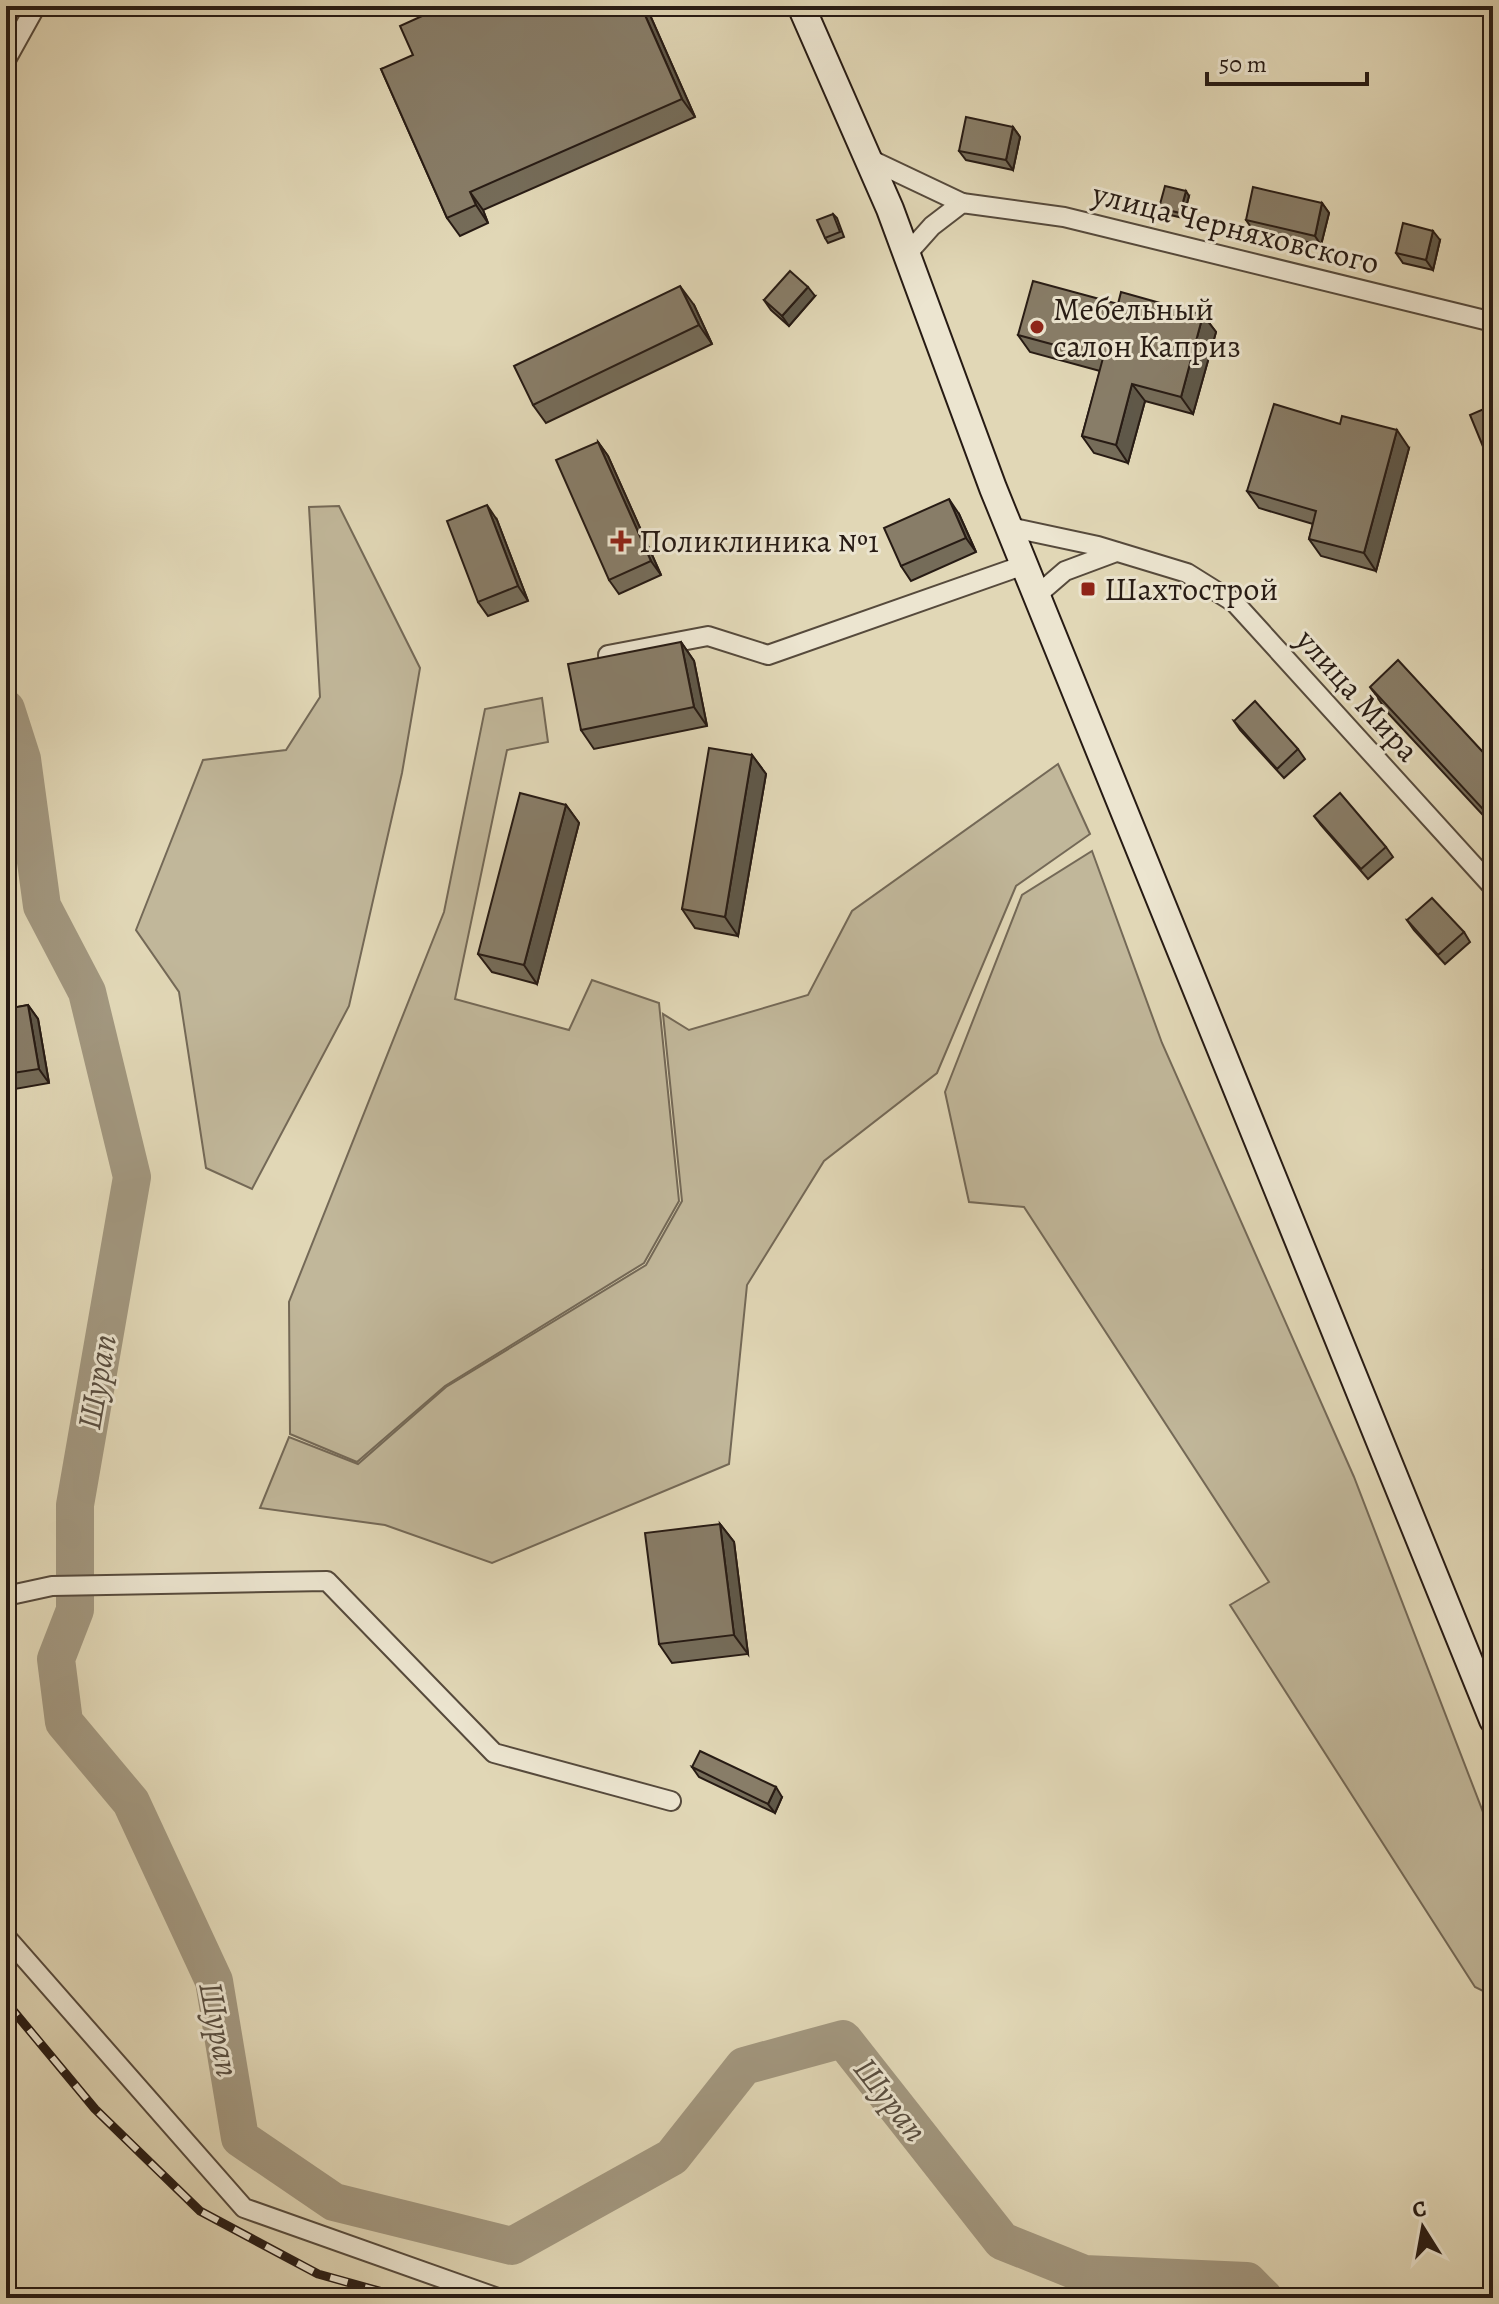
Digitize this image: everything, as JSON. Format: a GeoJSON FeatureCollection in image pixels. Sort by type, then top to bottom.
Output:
{"type":"FeatureCollection","features":[{"type":"Feature","properties":{"kind":"main road"},"geometry":{"type":"LineString","coordinates":[[801,6],[907,254],[1036,596],[1493,1720]]}},
{"type":"Feature","properties":{"kind":"street"},"geometry":{"type":"LineString","coordinates":[[6,60],[36,6]]}},
{"type":"Feature","properties":{"kind":"street","name":"улица Черняховского"},"geometry":{"type":"LineString","coordinates":[[867,158],[962,203],[1064,217],[1493,322]]}},
{"type":"Feature","properties":{"kind":"street"},"geometry":{"type":"LineString","coordinates":[[907,254],[932,226],[962,203]]}},
{"type":"Feature","properties":{"kind":"street","name":"улица Мира"},"geometry":{"type":"LineString","coordinates":[[1009,527],[1117,552],[1187,573],[1235,603],[1493,887]]}},
{"type":"Feature","properties":{"kind":"street"},"geometry":{"type":"LineString","coordinates":[[1036,596],[1065,571],[1117,552]]}},
{"type":"Feature","properties":{"kind":"street"},"geometry":{"type":"LineString","coordinates":[[608,655],[708,636],[768,655],[1024,565]]}},
{"type":"Feature","properties":{"kind":"street"},"geometry":{"type":"LineString","coordinates":[[6,1596],[52,1586],[327,1581],[494,1753],[671,1801]]}},
{"type":"Feature","properties":{"kind":"street"},"geometry":{"type":"LineString","coordinates":[[6,1937],[244,2208],[498,2298]]}},
{"type":"Feature","properties":{"kind":"shaded area"},"geometry":{"type":"Polygon","coordinates":[[[339,506],[420,668],[402,773],[349,1006],[252,1189],[206,1168],[179,992],[136,930],[203,760],[286,750],[320,697],[309,507],[339,506]]]}},
{"type":"Feature","properties":{"kind":"shaded area"},"geometry":{"type":"Polygon","coordinates":[[[542,698],[548,742],[507,750],[455,999],[569,1030],[592,980],[659,1003],[679,1201],[644,1263],[445,1386],[357,1462],[290,1434],[289,1302],[444,912],[485,709],[542,698]]]}},
{"type":"Feature","properties":{"kind":"shaded area"},"geometry":{"type":"Polygon","coordinates":[[[1058,764],[1090,834],[1016,886],[937,1073],[824,1161],[747,1285],[729,1464],[492,1563],[385,1525],[260,1508],[289,1437],[358,1464],[446,1387],[646,1265],[682,1201],[663,1014],[689,1030],[808,995],[852,911],[1058,764]]]}},
{"type":"Feature","properties":{"kind":"shaded area"},"geometry":{"type":"Polygon","coordinates":[[[1092,851],[1162,1043],[1354,1477],[1493,1838],[1493,1996],[1475,1987],[1230,1605],[1269,1582],[1024,1207],[969,1202],[945,1092],[1022,895],[1092,851]]]}},
{"type":"Feature","properties":{"kind":"building"},"geometry":{"type":"Polygon","coordinates":[[[444,6],[641,6],[682,99],[470,192],[476,205],[447,218],[381,69],[413,55],[400,26],[444,6]]]}},
{"type":"Feature","properties":{"kind":"building"},"geometry":{"type":"Polygon","coordinates":[[[966,117],[1013,127],[1006,160],[959,151],[966,117]]]}},
{"type":"Feature","properties":{"kind":"building"},"geometry":{"type":"Polygon","coordinates":[[[1165,186],[1186,191],[1180,213],[1159,208],[1165,186]]]}},
{"type":"Feature","properties":{"kind":"building"},"geometry":{"type":"Polygon","coordinates":[[[1253,187],[1322,203],[1315,236],[1246,220],[1253,187]]]}},
{"type":"Feature","properties":{"kind":"building"},"geometry":{"type":"Polygon","coordinates":[[[833,214],[840,232],[825,238],[817,220],[833,214]]]}},
{"type":"Feature","properties":{"kind":"building"},"geometry":{"type":"Polygon","coordinates":[[[1403,223],[1433,231],[1426,260],[1396,253],[1403,223]]]}},
{"type":"Feature","properties":{"kind":"building"},"geometry":{"type":"Polygon","coordinates":[[[790,271],[808,287],[782,316],[764,300],[790,271]]]}},
{"type":"Feature","properties":{"kind":"building"},"geometry":{"type":"Polygon","coordinates":[[[1033,281],[1118,304],[1121,292],[1203,315],[1181,397],[1132,384],[1116,445],[1082,436],[1103,358],[1018,335],[1033,281]]]}},
{"type":"Feature","properties":{"kind":"building"},"geometry":{"type":"Polygon","coordinates":[[[680,286],[699,325],[533,405],[514,366],[680,286]]]}},
{"type":"Feature","properties":{"kind":"building"},"geometry":{"type":"Polygon","coordinates":[[[1274,404],[1340,424],[1342,416],[1397,430],[1364,553],[1309,539],[1316,511],[1247,491],[1274,404]]]}},
{"type":"Feature","properties":{"kind":"building"},"geometry":{"type":"Polygon","coordinates":[[[1493,405],[1493,446],[1484,449],[1470,415],[1493,405]]]}},
{"type":"Feature","properties":{"kind":"building","name":"Поликлиника №1"},"geometry":{"type":"Polygon","coordinates":[[[598,442],[651,561],[609,580],[556,460],[598,442]]]}},
{"type":"Feature","properties":{"kind":"building"},"geometry":{"type":"Polygon","coordinates":[[[949,499],[966,538],[901,566],[884,528],[949,499]]]}},
{"type":"Feature","properties":{"kind":"building"},"geometry":{"type":"Polygon","coordinates":[[[487,505],[518,586],[478,602],[447,521],[487,505]]]}},
{"type":"Feature","properties":{"kind":"building"},"geometry":{"type":"Polygon","coordinates":[[[681,642],[694,707],[581,730],[568,664],[681,642]]]}},
{"type":"Feature","properties":{"kind":"building"},"geometry":{"type":"Polygon","coordinates":[[[1398,660],[1493,763],[1493,820],[1370,687],[1398,660]]]}},
{"type":"Feature","properties":{"kind":"building"},"geometry":{"type":"Polygon","coordinates":[[[1255,701],[1298,749],[1277,769],[1234,721],[1255,701]]]}},
{"type":"Feature","properties":{"kind":"building"},"geometry":{"type":"Polygon","coordinates":[[[709,748],[752,755],[725,917],[682,909],[709,748]]]}},
{"type":"Feature","properties":{"kind":"building"},"geometry":{"type":"Polygon","coordinates":[[[520,793],[566,805],[524,965],[478,954],[520,793]]]}},
{"type":"Feature","properties":{"kind":"building"},"geometry":{"type":"Polygon","coordinates":[[[1340,793],[1386,847],[1361,869],[1314,816],[1340,793]]]}},
{"type":"Feature","properties":{"kind":"building"},"geometry":{"type":"Polygon","coordinates":[[[1432,898],[1464,932],[1438,955],[1407,920],[1432,898]]]}},
{"type":"Feature","properties":{"kind":"building"},"geometry":{"type":"Polygon","coordinates":[[[28,1005],[39,1069],[6,1074],[6,1009],[28,1005]]]}},
{"type":"Feature","properties":{"kind":"building"},"geometry":{"type":"Polygon","coordinates":[[[1487,1237],[1493,1238],[1493,1270],[1483,1269],[1487,1237]]]}},
{"type":"Feature","properties":{"kind":"building"},"geometry":{"type":"Polygon","coordinates":[[[720,1524],[734,1635],[659,1644],[645,1533],[720,1524]]]}},
{"type":"Feature","properties":{"kind":"building"},"geometry":{"type":"Polygon","coordinates":[[[700,1751],[776,1787],[768,1804],[692,1767],[700,1751]]]}},
{"type":"Feature","properties":{"kind":"waterway","name":"Шурап"},"geometry":{"type":"LineString","coordinates":[[6,709],[22,759],[42,906],[87,992],[132,1177],[75,1505],[75,1610],[56,1659],[64,1722],[131,1802],[214,1981],[240,2138],[334,2202],[512,2246],[672,2157],[744,2066],[843,2039],[1002,2241],[1084,2274],[1247,2281],[1264,2298]]}},
{"type":"Feature","properties":{"kind":"railway"},"geometry":{"type":"LineString","coordinates":[[6,2002],[95,2109],[200,2211],[318,2274],[404,2298]]}},
{"type":"Feature","properties":{"kind":"place","name":"Мебельный салон Каприз"},"geometry":{"type":"Point","coordinates":[1037,327]}},
{"type":"Feature","properties":{"kind":"place","name":"Поликлиника №1"},"geometry":{"type":"Point","coordinates":[621,541]}},
{"type":"Feature","properties":{"kind":"place","name":"Шахтострой"},"geometry":{"type":"Point","coordinates":[1088,589]}}]}
